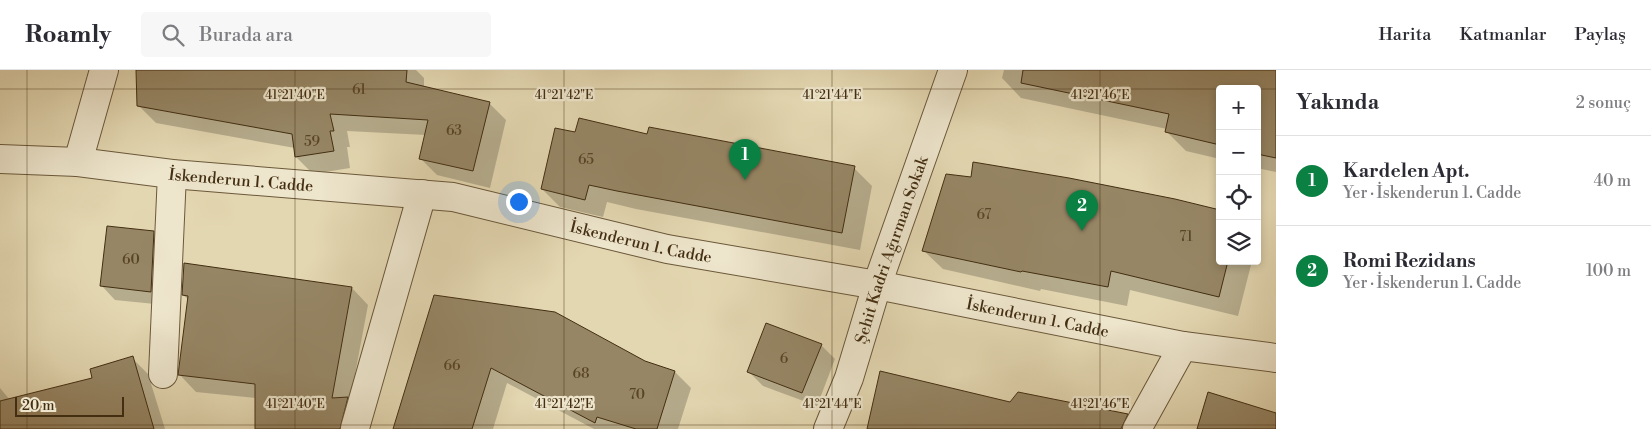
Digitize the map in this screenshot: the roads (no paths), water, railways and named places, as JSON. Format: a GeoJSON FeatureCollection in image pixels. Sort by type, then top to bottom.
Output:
{"type":"FeatureCollection","features":[{"type":"Feature","properties":{"kind":"street"},"geometry":{"type":"LineString","coordinates":[[78,162],[104,70]]}},
{"type":"Feature","properties":{"kind":"street","name":"Şehit Kadri Ağırman Sokak"},"geometry":{"type":"LineString","coordinates":[[828,429],[849,378],[876,285],[952,70]]}},
{"type":"Feature","properties":{"kind":"street","name":"İskenderun 1. Cadde"},"geometry":{"type":"LineString","coordinates":[[0,159],[78,162],[172,174],[453,197],[666,249],[876,285],[1183,346],[1276,358]]}},
{"type":"Feature","properties":{"kind":"street"},"geometry":{"type":"LineString","coordinates":[[164,374],[172,174]]}},
{"type":"Feature","properties":{"kind":"street"},"geometry":{"type":"LineString","coordinates":[[355,428],[422,194]]}},
{"type":"Feature","properties":{"kind":"street"},"geometry":{"type":"LineString","coordinates":[[1137,429],[1183,346]]}},
{"type":"Feature","properties":{"kind":"place","name":"Kardelen Apt."},"geometry":{"type":"Point","coordinates":[745,180]}},
{"type":"Feature","properties":{"kind":"place","name":"Romi Rezidans"},"geometry":{"type":"Point","coordinates":[1082,231]}}]}
